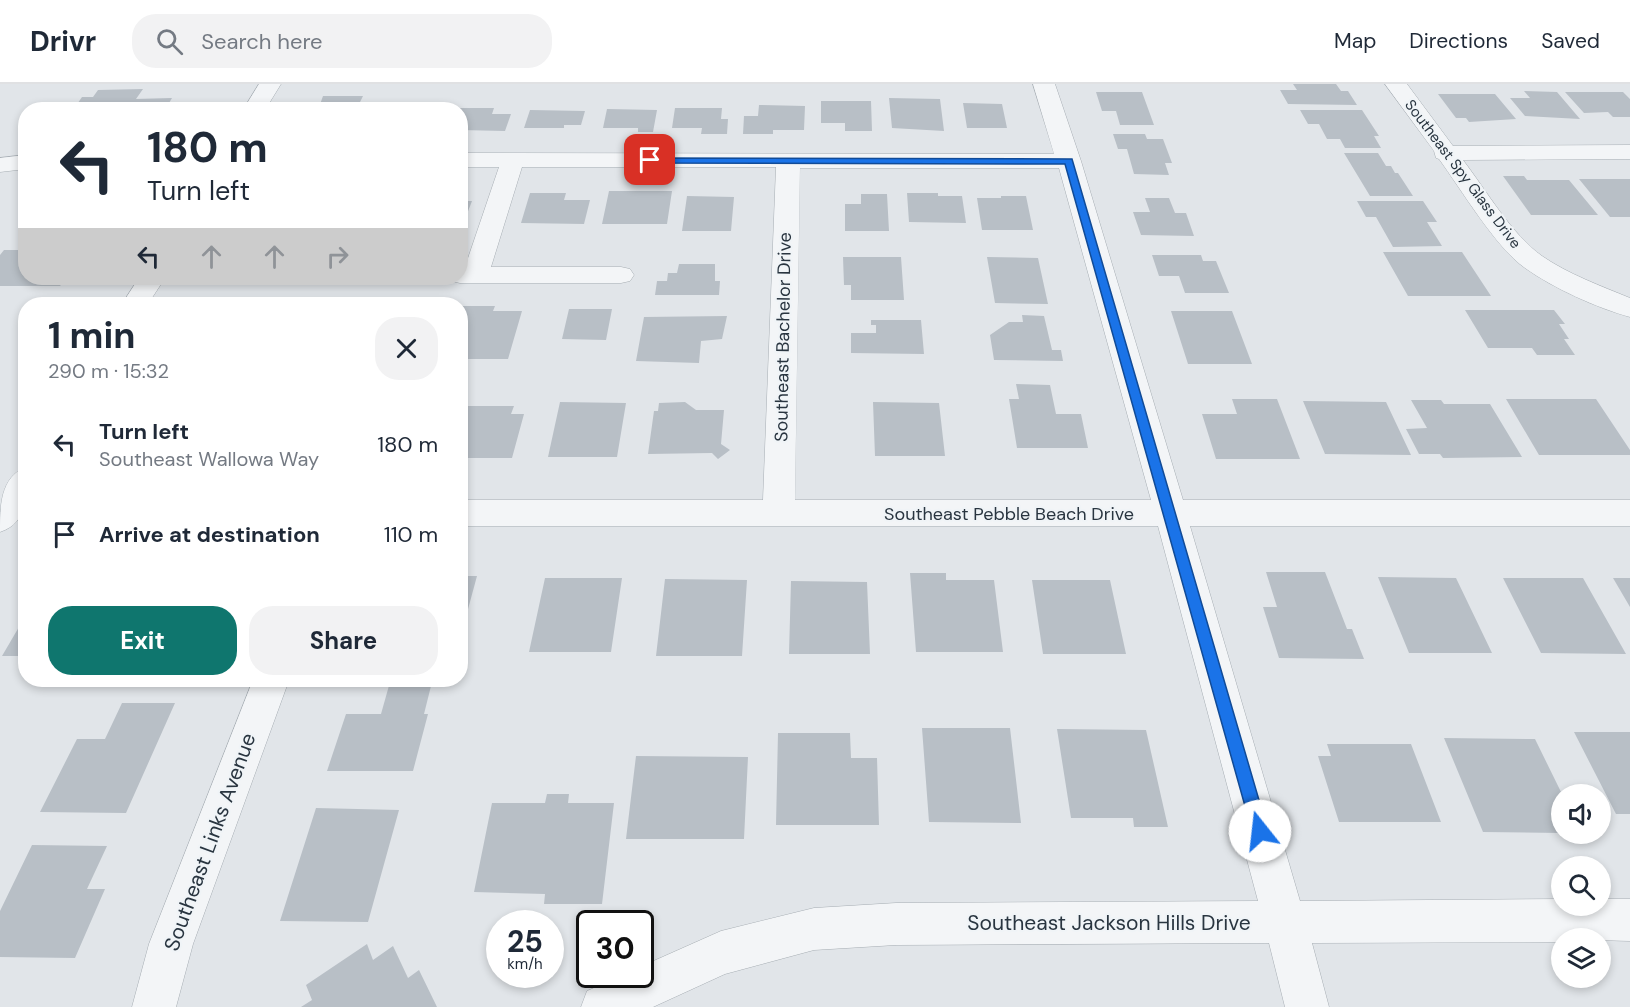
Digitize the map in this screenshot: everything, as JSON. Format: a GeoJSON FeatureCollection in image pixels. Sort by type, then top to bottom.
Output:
{"type":"FeatureCollection","features":[{"type":"Feature","properties":{"kind":"street"},"geometry":{"type":"LineString","coordinates":[[259,102],[270,84]]}},
{"type":"Feature","properties":{"kind":"street"},"geometry":{"type":"LineString","coordinates":[[1044,84],[1069,161],[1171,514],[1286,922],[1307,1007]]}},
{"type":"Feature","properties":{"kind":"street","name":"Southeast Spy Glass Drive"},"geometry":{"type":"LineString","coordinates":[[1396,84],[1444,153],[1511,241],[1533,262],[1582,288],[1630,308]]}},
{"type":"Feature","properties":{"kind":"street"},"geometry":{"type":"LineString","coordinates":[[1444,153],[1630,152]]}},
{"type":"Feature","properties":{"kind":"street"},"geometry":{"type":"LineString","coordinates":[[468,160],[1069,161]]}},
{"type":"Feature","properties":{"kind":"street"},"geometry":{"type":"LineString","coordinates":[[513,160],[468,275],[621,275]]}},
{"type":"Feature","properties":{"kind":"street","name":"Southeast Bachelor Drive"},"geometry":{"type":"LineString","coordinates":[[779,513],[788,160]]}},
{"type":"Feature","properties":{"kind":"street"},"geometry":{"type":"LineString","coordinates":[[0,165],[18,163]]}},
{"type":"Feature","properties":{"kind":"street"},"geometry":{"type":"LineString","coordinates":[[10,515],[18,496]]}},
{"type":"Feature","properties":{"kind":"street","name":"Southeast Pebble Beach Drive"},"geometry":{"type":"LineString","coordinates":[[468,513],[1630,513]]}},
{"type":"Feature","properties":{"kind":"street","name":"Southeast Links Avenue"},"geometry":{"type":"LineString","coordinates":[[154,1007],[171,944],[268,687]]}},
{"type":"Feature","properties":{"kind":"street","name":"Southeast Jackson Hills Drive"},"geometry":{"type":"LineString","coordinates":[[603,1007],[721,953],[814,929],[896,924],[1630,920]]}},
{"type":"Feature","properties":{"kind":"building"},"geometry":{"type":"Polygon","coordinates":[[[1293,84],[1336,84],[1341,91],[1348,91],[1357,105],[1288,104],[1280,90],[1297,90],[1293,84]]]}},
{"type":"Feature","properties":{"kind":"building"},"geometry":{"type":"Polygon","coordinates":[[[143,89],[136,99],[172,98],[170,102],[79,102],[82,97],[93,97],[98,90],[143,89]]]}},
{"type":"Feature","properties":{"kind":"building"},"geometry":{"type":"Polygon","coordinates":[[[1524,91],[1557,92],[1580,119],[1525,116],[1510,98],[1530,98],[1524,91]]]}},
{"type":"Feature","properties":{"kind":"building"},"geometry":{"type":"Polygon","coordinates":[[[1096,92],[1142,92],[1154,125],[1120,125],[1116,111],[1102,111],[1096,92]]]}},
{"type":"Feature","properties":{"kind":"building"},"geometry":{"type":"Polygon","coordinates":[[[1565,92],[1623,92],[1630,99],[1630,117],[1613,117],[1608,112],[1584,113],[1565,92]]]}},
{"type":"Feature","properties":{"kind":"building"},"geometry":{"type":"Polygon","coordinates":[[[1438,94],[1495,94],[1516,119],[1469,122],[1466,118],[1456,118],[1438,94]]]}},
{"type":"Feature","properties":{"kind":"building"},"geometry":{"type":"Polygon","coordinates":[[[323,96],[363,96],[360,102],[321,102],[323,96]]]}},
{"type":"Feature","properties":{"kind":"building"},"geometry":{"type":"Polygon","coordinates":[[[889,98],[940,99],[944,131],[892,128],[889,98]]]}},
{"type":"Feature","properties":{"kind":"building"},"geometry":{"type":"Polygon","coordinates":[[[821,101],[871,101],[872,131],[845,131],[845,123],[821,123],[821,101]]]}},
{"type":"Feature","properties":{"kind":"building"},"geometry":{"type":"Polygon","coordinates":[[[963,103],[1002,104],[1007,128],[967,128],[963,103]]]}},
{"type":"Feature","properties":{"kind":"building"},"geometry":{"type":"Polygon","coordinates":[[[759,105],[805,106],[804,130],[773,130],[773,134],[743,134],[744,116],[758,116],[759,105]]]}},
{"type":"Feature","properties":{"kind":"building"},"geometry":{"type":"Polygon","coordinates":[[[468,108],[494,108],[492,114],[511,114],[505,131],[468,130],[468,108]]]}},
{"type":"Feature","properties":{"kind":"building"},"geometry":{"type":"Polygon","coordinates":[[[675,108],[722,108],[721,119],[728,119],[727,134],[701,134],[702,128],[672,128],[675,108]]]}},
{"type":"Feature","properties":{"kind":"building"},"geometry":{"type":"Polygon","coordinates":[[[607,109],[657,110],[653,132],[638,132],[638,128],[603,128],[607,109]]]}},
{"type":"Feature","properties":{"kind":"building"},"geometry":{"type":"Polygon","coordinates":[[[530,110],[585,111],[581,125],[564,125],[564,128],[524,128],[530,110]]]}},
{"type":"Feature","properties":{"kind":"building"},"geometry":{"type":"Polygon","coordinates":[[[1300,110],[1362,110],[1379,136],[1374,136],[1381,148],[1345,148],[1340,139],[1327,139],[1319,124],[1308,124],[1300,110]]]}},
{"type":"Feature","properties":{"kind":"building"},"geometry":{"type":"Polygon","coordinates":[[[1113,134],[1145,134],[1147,139],[1163,139],[1172,163],[1165,163],[1169,175],[1134,174],[1127,149],[1118,149],[1113,134]]]}},
{"type":"Feature","properties":{"kind":"building"},"geometry":{"type":"Polygon","coordinates":[[[1344,153],[1378,153],[1386,166],[1391,166],[1395,173],[1398,173],[1413,196],[1370,196],[1344,153]]]}},
{"type":"Feature","properties":{"kind":"building"},"geometry":{"type":"Polygon","coordinates":[[[1503,176],[1524,176],[1527,180],[1569,180],[1598,215],[1531,215],[1503,176]]]}},
{"type":"Feature","properties":{"kind":"building"},"geometry":{"type":"Polygon","coordinates":[[[1579,179],[1630,179],[1630,217],[1610,217],[1579,179]]]}},
{"type":"Feature","properties":{"kind":"building"},"geometry":{"type":"Polygon","coordinates":[[[609,191],[672,191],[667,224],[602,224],[609,191]]]}},
{"type":"Feature","properties":{"kind":"building"},"geometry":{"type":"Polygon","coordinates":[[[530,193],[566,193],[564,200],[590,200],[584,224],[521,223],[530,193]]]}},
{"type":"Feature","properties":{"kind":"building"},"geometry":{"type":"Polygon","coordinates":[[[907,193],[962,196],[966,223],[909,222],[907,193]]]}},
{"type":"Feature","properties":{"kind":"building"},"geometry":{"type":"Polygon","coordinates":[[[861,194],[887,194],[889,231],[845,231],[845,204],[861,204],[861,194]]]}},
{"type":"Feature","properties":{"kind":"building"},"geometry":{"type":"Polygon","coordinates":[[[687,196],[734,197],[731,231],[682,231],[687,196]]]}},
{"type":"Feature","properties":{"kind":"building"},"geometry":{"type":"Polygon","coordinates":[[[1001,196],[1026,196],[1033,230],[982,230],[977,198],[1001,198],[1001,196]]]}},
{"type":"Feature","properties":{"kind":"building"},"geometry":{"type":"Polygon","coordinates":[[[1145,198],[1169,198],[1175,213],[1186,213],[1194,236],[1141,235],[1133,212],[1150,212],[1145,198]]]}},
{"type":"Feature","properties":{"kind":"building"},"geometry":{"type":"Polygon","coordinates":[[[1357,201],[1423,201],[1437,222],[1427,222],[1442,246],[1393,247],[1376,217],[1366,217],[1357,201]]]}},
{"type":"Feature","properties":{"kind":"building"},"geometry":{"type":"Polygon","coordinates":[[[4,250],[18,250],[18,285],[61,285],[0,286],[0,255],[4,250]]]}},
{"type":"Feature","properties":{"kind":"building"},"geometry":{"type":"Polygon","coordinates":[[[1383,252],[1462,252],[1491,296],[1408,296],[1383,252]]]}},
{"type":"Feature","properties":{"kind":"building"},"geometry":{"type":"Polygon","coordinates":[[[1152,255],[1201,255],[1203,261],[1216,261],[1229,293],[1185,293],[1179,276],[1159,276],[1152,255]]]}},
{"type":"Feature","properties":{"kind":"building"},"geometry":{"type":"Polygon","coordinates":[[[843,257],[901,257],[904,300],[851,300],[851,285],[844,285],[843,257]]]}},
{"type":"Feature","properties":{"kind":"building"},"geometry":{"type":"Polygon","coordinates":[[[987,257],[1038,258],[1048,304],[995,303],[987,257]]]}},
{"type":"Feature","properties":{"kind":"building"},"geometry":{"type":"Polygon","coordinates":[[[679,264],[715,264],[715,281],[720,281],[719,295],[655,295],[657,281],[667,281],[668,273],[677,273],[679,264]]]}},
{"type":"Feature","properties":{"kind":"building"},"geometry":{"type":"Polygon","coordinates":[[[468,306],[495,306],[493,311],[522,311],[508,359],[468,359],[468,306]]]}},
{"type":"Feature","properties":{"kind":"building"},"geometry":{"type":"Polygon","coordinates":[[[569,309],[612,309],[606,340],[562,339],[569,309]]]}},
{"type":"Feature","properties":{"kind":"building"},"geometry":{"type":"Polygon","coordinates":[[[1465,310],[1554,310],[1565,324],[1559,324],[1569,339],[1564,339],[1575,355],[1537,355],[1532,348],[1488,348],[1465,310]]]}},
{"type":"Feature","properties":{"kind":"building"},"geometry":{"type":"Polygon","coordinates":[[[1171,311],[1232,311],[1252,364],[1188,364],[1171,311]]]}},
{"type":"Feature","properties":{"kind":"building"},"geometry":{"type":"Polygon","coordinates":[[[1022,315],[1044,316],[1052,350],[1061,350],[1063,361],[994,360],[990,335],[1009,322],[1023,322],[1022,315]]]}},
{"type":"Feature","properties":{"kind":"building"},"geometry":{"type":"Polygon","coordinates":[[[727,316],[722,339],[701,341],[699,363],[636,361],[644,317],[727,316]]]}},
{"type":"Feature","properties":{"kind":"building"},"geometry":{"type":"Polygon","coordinates":[[[871,320],[921,320],[924,354],[851,353],[851,333],[876,333],[876,325],[871,325],[871,320]]]}},
{"type":"Feature","properties":{"kind":"building"},"geometry":{"type":"Polygon","coordinates":[[[1016,384],[1050,385],[1056,414],[1081,414],[1088,448],[1017,448],[1009,399],[1019,399],[1016,384]]]}},
{"type":"Feature","properties":{"kind":"building"},"geometry":{"type":"Polygon","coordinates":[[[1232,399],[1277,399],[1300,459],[1216,459],[1202,414],[1237,414],[1232,399]]]}},
{"type":"Feature","properties":{"kind":"building"},"geometry":{"type":"Polygon","coordinates":[[[1506,399],[1596,399],[1630,450],[1630,455],[1539,455],[1506,399]]]}},
{"type":"Feature","properties":{"kind":"building"},"geometry":{"type":"Polygon","coordinates":[[[1411,400],[1441,400],[1444,404],[1490,404],[1522,457],[1443,458],[1440,454],[1419,454],[1406,429],[1427,428],[1411,400]]]}},
{"type":"Feature","properties":{"kind":"building"},"geometry":{"type":"Polygon","coordinates":[[[1303,401],[1386,402],[1411,455],[1325,454],[1303,401]]]}},
{"type":"Feature","properties":{"kind":"building"},"geometry":{"type":"Polygon","coordinates":[[[560,402],[626,403],[617,457],[548,457],[560,402]]]}},
{"type":"Feature","properties":{"kind":"building"},"geometry":{"type":"Polygon","coordinates":[[[685,402],[696,410],[724,410],[721,444],[730,450],[718,459],[712,453],[648,454],[654,411],[658,411],[659,403],[685,402]]]}},
{"type":"Feature","properties":{"kind":"building"},"geometry":{"type":"Polygon","coordinates":[[[873,402],[939,403],[945,456],[875,456],[873,402]]]}},
{"type":"Feature","properties":{"kind":"building"},"geometry":{"type":"Polygon","coordinates":[[[468,406],[514,406],[511,414],[524,414],[512,458],[468,458],[468,406]]]}},
{"type":"Feature","properties":{"kind":"building"},"geometry":{"type":"Polygon","coordinates":[[[1266,572],[1325,572],[1347,629],[1352,629],[1364,659],[1279,658],[1263,607],[1277,607],[1266,572]]]}},
{"type":"Feature","properties":{"kind":"building"},"geometry":{"type":"Polygon","coordinates":[[[910,573],[946,573],[946,580],[994,580],[1003,652],[916,652],[910,573]]]}},
{"type":"Feature","properties":{"kind":"building"},"geometry":{"type":"Polygon","coordinates":[[[468,576],[477,576],[468,609],[468,576]]]}},
{"type":"Feature","properties":{"kind":"building"},"geometry":{"type":"Polygon","coordinates":[[[1378,577],[1456,578],[1492,653],[1409,653],[1378,577]]]}},
{"type":"Feature","properties":{"kind":"building"},"geometry":{"type":"Polygon","coordinates":[[[545,578],[622,578],[611,652],[529,652],[545,578]]]}},
{"type":"Feature","properties":{"kind":"building"},"geometry":{"type":"Polygon","coordinates":[[[1503,578],[1583,578],[1626,654],[1541,653],[1503,578]]]}},
{"type":"Feature","properties":{"kind":"building"},"geometry":{"type":"Polygon","coordinates":[[[1613,578],[1630,578],[1630,607],[1613,578]]]}},
{"type":"Feature","properties":{"kind":"building"},"geometry":{"type":"Polygon","coordinates":[[[665,579],[747,580],[742,656],[656,656],[665,579]]]}},
{"type":"Feature","properties":{"kind":"building"},"geometry":{"type":"Polygon","coordinates":[[[1032,580],[1110,580],[1126,654],[1043,654],[1032,580]]]}},
{"type":"Feature","properties":{"kind":"building"},"geometry":{"type":"Polygon","coordinates":[[[791,581],[867,582],[870,654],[789,654],[791,581]]]}},
{"type":"Feature","properties":{"kind":"building"},"geometry":{"type":"Polygon","coordinates":[[[18,629],[18,656],[2,656],[18,629]]]}},
{"type":"Feature","properties":{"kind":"building"},"geometry":{"type":"Polygon","coordinates":[[[389,687],[431,687],[424,714],[428,714],[413,771],[327,771],[346,714],[381,714],[389,687]]]}},
{"type":"Feature","properties":{"kind":"building"},"geometry":{"type":"Polygon","coordinates":[[[122,703],[175,703],[126,813],[40,812],[77,739],[105,739],[122,703]]]}},
{"type":"Feature","properties":{"kind":"building"},"geometry":{"type":"Polygon","coordinates":[[[922,728],[1010,728],[1021,823],[929,822],[922,728]]]}},
{"type":"Feature","properties":{"kind":"building"},"geometry":{"type":"Polygon","coordinates":[[[1057,729],[1146,730],[1168,827],[1134,827],[1133,818],[1071,818],[1057,729]]]}},
{"type":"Feature","properties":{"kind":"building"},"geometry":{"type":"Polygon","coordinates":[[[1574,732],[1630,732],[1630,814],[1616,814],[1611,804],[1611,784],[1601,784],[1574,732]]]}},
{"type":"Feature","properties":{"kind":"building"},"geometry":{"type":"Polygon","coordinates":[[[778,733],[850,733],[851,758],[877,758],[879,825],[776,825],[778,733]]]}},
{"type":"Feature","properties":{"kind":"building"},"geometry":{"type":"Polygon","coordinates":[[[1444,738],[1535,739],[1557,784],[1551,784],[1551,833],[1483,832],[1444,738]]]}},
{"type":"Feature","properties":{"kind":"building"},"geometry":{"type":"Polygon","coordinates":[[[1327,744],[1411,744],[1441,822],[1339,822],[1318,756],[1331,756],[1327,744]]]}},
{"type":"Feature","properties":{"kind":"building"},"geometry":{"type":"Polygon","coordinates":[[[636,756],[748,757],[744,839],[626,839],[636,756]]]}},
{"type":"Feature","properties":{"kind":"building"},"geometry":{"type":"Polygon","coordinates":[[[547,794],[569,794],[568,803],[614,803],[602,904],[544,904],[545,894],[474,892],[492,803],[545,803],[547,794]]]}},
{"type":"Feature","properties":{"kind":"building"},"geometry":{"type":"Polygon","coordinates":[[[316,808],[399,810],[368,922],[280,921],[316,808]]]}},
{"type":"Feature","properties":{"kind":"building"},"geometry":{"type":"Polygon","coordinates":[[[32,845],[107,846],[87,889],[105,889],[75,958],[0,957],[0,911],[32,845]]]}},
{"type":"Feature","properties":{"kind":"building"},"geometry":{"type":"Polygon","coordinates":[[[367,944],[373,960],[393,946],[408,978],[419,970],[437,1007],[301,1007],[312,1000],[306,985],[367,944]]]}},
{"type":"Feature","properties":{"kind":"route"},"geometry":{"type":"LineString","coordinates":[[650,160],[1069,161],[1260,831]]}}]}
